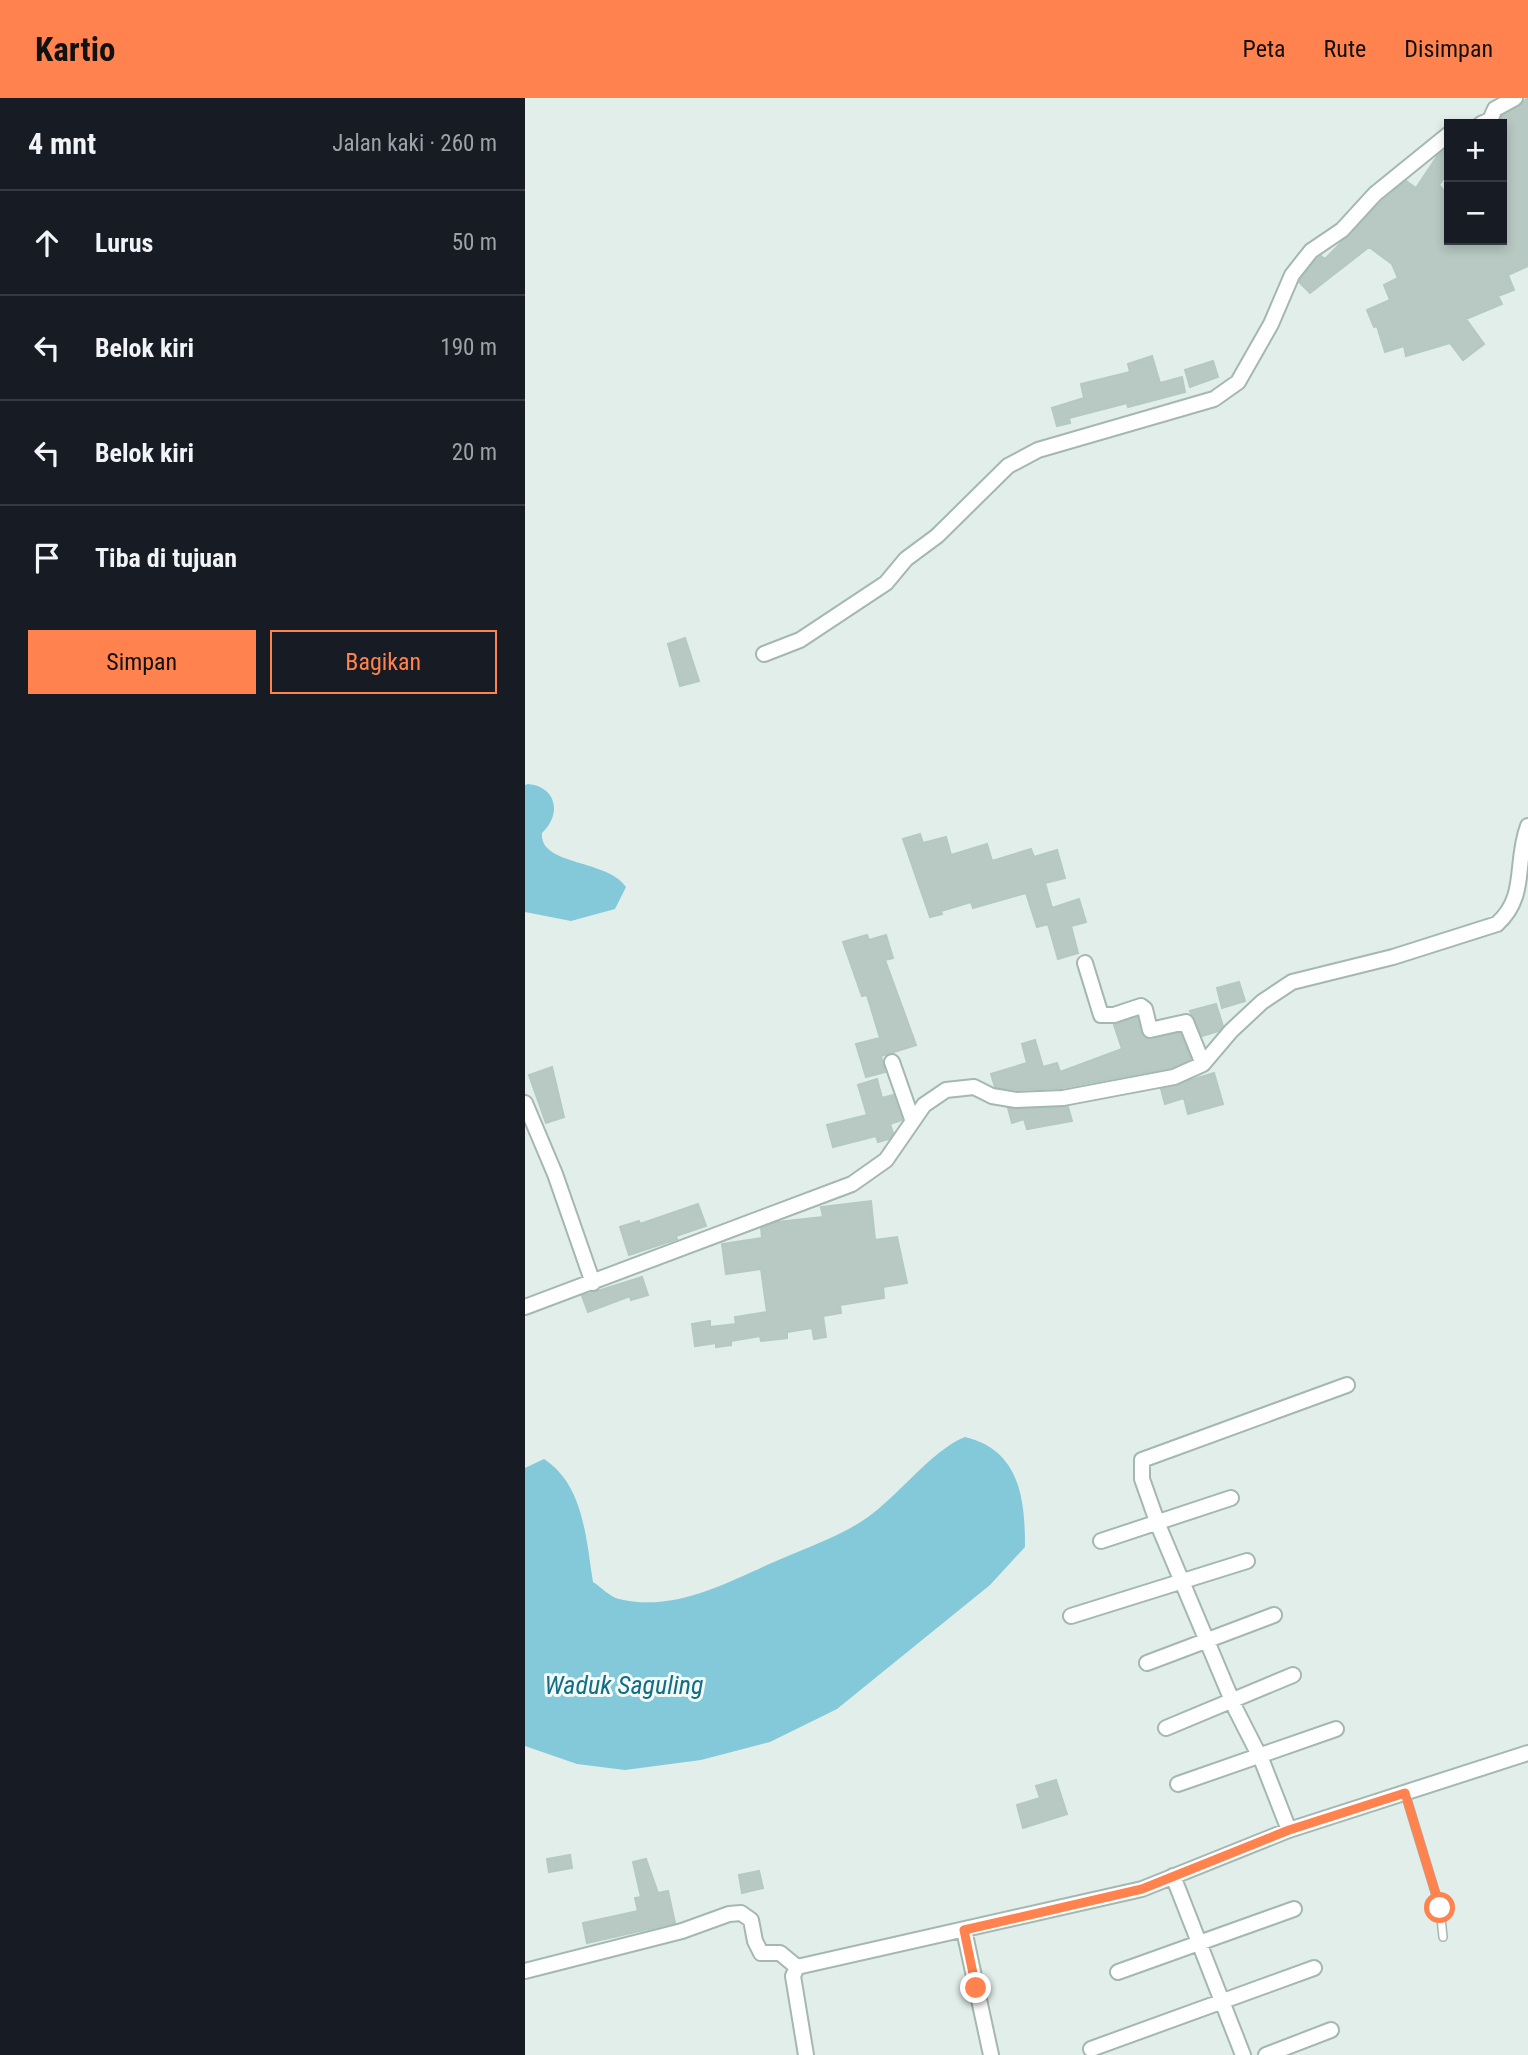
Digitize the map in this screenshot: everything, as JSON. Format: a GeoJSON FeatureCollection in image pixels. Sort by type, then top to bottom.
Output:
{"type":"FeatureCollection","features":[{"type":"Feature","properties":{"kind":"street"},"geometry":{"type":"LineString","coordinates":[[1490,119],[1495,109],[1515,98]]}},
{"type":"Feature","properties":{"kind":"street"},"geometry":{"type":"LineString","coordinates":[[764,654],[800,640],[886,583],[906,559],[937,536],[1008,466],[1038,450],[1214,399],[1238,382],[1271,324],[1291,275],[1311,251],[1342,230],[1375,194],[1444,138]]}},
{"type":"Feature","properties":{"kind":"street"},"geometry":{"type":"LineString","coordinates":[[525,1307],[852,1184],[886,1160],[912,1119],[934,1098],[960,1086],[974,1087],[992,1096],[1016,1100],[1063,1098],[1174,1077],[1203,1064],[1231,1031],[1262,1002],[1292,982],[1393,957],[1497,924],[1511,914],[1519,897],[1528,826]]}},
{"type":"Feature","properties":{"kind":"street"},"geometry":{"type":"LineString","coordinates":[[1085,963],[1101,1015],[1114,1015],[1141,1006],[1145,1009],[1150,1030],[1186,1022],[1203,1064]]}},
{"type":"Feature","properties":{"kind":"street"},"geometry":{"type":"LineString","coordinates":[[892,1062],[912,1119]]}},
{"type":"Feature","properties":{"kind":"street"},"geometry":{"type":"LineString","coordinates":[[525,1103],[555,1174],[593,1283]]}},
{"type":"Feature","properties":{"kind":"street"},"geometry":{"type":"LineString","coordinates":[[1289,1830],[1260,1755],[1232,1701],[1157,1522],[1142,1479],[1142,1460],[1347,1385]]}},
{"type":"Feature","properties":{"kind":"street"},"geometry":{"type":"LineString","coordinates":[[1101,1541],[1231,1498]]}},
{"type":"Feature","properties":{"kind":"street"},"geometry":{"type":"LineString","coordinates":[[1071,1616],[1247,1561]]}},
{"type":"Feature","properties":{"kind":"street"},"geometry":{"type":"LineString","coordinates":[[1147,1663],[1274,1615]]}},
{"type":"Feature","properties":{"kind":"street"},"geometry":{"type":"LineString","coordinates":[[1165,1728],[1293,1675]]}},
{"type":"Feature","properties":{"kind":"street"},"geometry":{"type":"LineString","coordinates":[[1178,1784],[1336,1729]]}},
{"type":"Feature","properties":{"kind":"street"},"geometry":{"type":"LineString","coordinates":[[797,1967],[1142,1889],[1289,1830],[1528,1753]]}},
{"type":"Feature","properties":{"kind":"street"},"geometry":{"type":"LineString","coordinates":[[1173,1876],[1243,2055]]}},
{"type":"Feature","properties":{"kind":"street"},"geometry":{"type":"LineString","coordinates":[[1118,1972],[1294,1909]]}},
{"type":"Feature","properties":{"kind":"street"},"geometry":{"type":"LineString","coordinates":[[525,1971],[682,1931],[729,1914],[741,1913],[751,1920],[755,1941],[761,1953],[780,1953],[797,1967]]}},
{"type":"Feature","properties":{"kind":"street"},"geometry":{"type":"LineString","coordinates":[[964,1930],[991,2055]]}},
{"type":"Feature","properties":{"kind":"street"},"geometry":{"type":"LineString","coordinates":[[797,1967],[793,1976],[806,2055]]}},
{"type":"Feature","properties":{"kind":"street"},"geometry":{"type":"LineString","coordinates":[[1091,2049],[1314,1968]]}},
{"type":"Feature","properties":{"kind":"street"},"geometry":{"type":"LineString","coordinates":[[1266,2055],[1331,2030]]}},
{"type":"Feature","properties":{"kind":"lane"},"geometry":{"type":"LineString","coordinates":[[1405,1793],[1440,1908],[1443,1937]]}},
{"type":"Feature","properties":{"kind":"water"},"geometry":{"type":"Polygon","coordinates":[[[525,785],[545,790],[553,802],[552,818],[542,833],[544,844],[562,857],[604,871],[626,887],[615,909],[571,921],[525,912],[525,785]]]}},
{"type":"Feature","properties":{"kind":"water","name":"Waduk Saguling"},"geometry":{"type":"Polygon","coordinates":[[[965,1437],[983,1443],[998,1453],[1016,1479],[1021,1495],[1025,1547],[990,1585],[837,1709],[770,1742],[701,1760],[625,1770],[577,1764],[525,1746],[525,1468],[544,1459],[568,1483],[581,1514],[593,1582],[619,1599],[661,1602],[723,1585],[851,1528],[883,1505],[941,1451],[965,1437]]]}},
{"type":"Feature","properties":{"kind":"building"},"geometry":{"type":"Polygon","coordinates":[[[1528,98],[1528,266],[1508,275],[1514,290],[1498,296],[1502,304],[1466,319],[1484,344],[1463,360],[1450,343],[1406,356],[1404,346],[1385,352],[1377,326],[1374,327],[1367,310],[1390,300],[1384,285],[1398,278],[1392,264],[1369,247],[1310,293],[1299,282],[1314,262],[1321,256],[1325,259],[1382,201],[1406,181],[1416,188],[1444,150],[1444,178],[1439,185],[1444,191],[1444,245],[1507,245],[1507,119],[1501,119],[1528,98]]]}},
{"type":"Feature","properties":{"kind":"building"},"geometry":{"type":"Polygon","coordinates":[[[1152,356],[1160,383],[1182,377],[1185,392],[1128,407],[1127,403],[1069,418],[1070,423],[1057,426],[1052,408],[1084,398],[1081,384],[1130,372],[1128,364],[1152,356]]]}},
{"type":"Feature","properties":{"kind":"building"},"geometry":{"type":"Polygon","coordinates":[[[1213,361],[1218,377],[1190,387],[1185,370],[1213,361]]]}},
{"type":"Feature","properties":{"kind":"building"},"geometry":{"type":"Polygon","coordinates":[[[685,638],[699,681],[680,686],[668,644],[685,638]]]}},
{"type":"Feature","properties":{"kind":"building"},"geometry":{"type":"Polygon","coordinates":[[[920,834],[923,843],[946,837],[951,855],[987,844],[992,861],[1031,849],[1034,857],[1057,850],[1065,878],[1045,883],[1052,908],[1079,899],[1086,922],[1071,926],[1078,953],[1058,959],[1048,924],[1037,927],[1026,893],[973,908],[971,902],[930,917],[903,839],[920,834]]]}},
{"type":"Feature","properties":{"kind":"building"},"geometry":{"type":"Polygon","coordinates":[[[867,935],[869,940],[886,935],[893,958],[885,960],[916,1045],[881,1056],[885,1072],[866,1077],[856,1044],[880,1038],[867,995],[862,996],[843,942],[867,935]]]}},
{"type":"Feature","properties":{"kind":"building"},"geometry":{"type":"Polygon","coordinates":[[[1239,982],[1245,1001],[1222,1008],[1217,988],[1239,982]]]}},
{"type":"Feature","properties":{"kind":"building"},"geometry":{"type":"Polygon","coordinates":[[[1216,1004],[1223,1026],[1219,1031],[1202,1036],[1190,1011],[1216,1004]]]}},
{"type":"Feature","properties":{"kind":"building"},"geometry":{"type":"Polygon","coordinates":[[[1137,1017],[1141,1033],[1147,1039],[1180,1033],[1191,1059],[1171,1068],[1062,1088],[1017,1090],[995,1087],[991,1074],[1027,1063],[1022,1044],[1035,1040],[1043,1067],[1057,1063],[1060,1072],[1122,1049],[1114,1025],[1137,1017]]]}},
{"type":"Feature","properties":{"kind":"building"},"geometry":{"type":"Polygon","coordinates":[[[552,1067],[564,1117],[546,1123],[529,1075],[552,1067]]]}},
{"type":"Feature","properties":{"kind":"building"},"geometry":{"type":"Polygon","coordinates":[[[1214,1073],[1223,1104],[1188,1114],[1184,1098],[1165,1104],[1161,1089],[1214,1073]]]}},
{"type":"Feature","properties":{"kind":"building"},"geometry":{"type":"Polygon","coordinates":[[[877,1079],[882,1098],[893,1095],[902,1120],[890,1124],[893,1133],[889,1139],[878,1142],[876,1136],[833,1147],[827,1125],[867,1115],[858,1085],[877,1079]]]}},
{"type":"Feature","properties":{"kind":"building"},"geometry":{"type":"Polygon","coordinates":[[[1068,1107],[1072,1121],[1027,1129],[1024,1119],[1012,1123],[1008,1108],[1068,1107]]]}},
{"type":"Feature","properties":{"kind":"building"},"geometry":{"type":"Polygon","coordinates":[[[871,1201],[875,1240],[897,1237],[907,1283],[883,1287],[884,1298],[840,1305],[841,1313],[823,1316],[826,1337],[814,1339],[812,1328],[787,1332],[787,1338],[761,1341],[760,1336],[731,1341],[731,1345],[716,1347],[716,1343],[695,1346],[692,1324],[710,1321],[710,1327],[736,1324],[735,1317],[767,1312],[761,1269],[726,1274],[722,1244],[762,1238],[761,1228],[777,1222],[823,1217],[821,1207],[871,1201]]]}},
{"type":"Feature","properties":{"kind":"building"},"geometry":{"type":"Polygon","coordinates":[[[698,1204],[706,1226],[629,1255],[620,1227],[639,1221],[640,1224],[698,1204]]]}},
{"type":"Feature","properties":{"kind":"building"},"geometry":{"type":"Polygon","coordinates":[[[642,1277],[648,1295],[631,1300],[630,1296],[588,1312],[582,1296],[642,1277]]]}},
{"type":"Feature","properties":{"kind":"building"},"geometry":{"type":"Polygon","coordinates":[[[1056,1780],[1067,1814],[1023,1828],[1017,1805],[1040,1798],[1036,1786],[1056,1780]]]}},
{"type":"Feature","properties":{"kind":"building"},"geometry":{"type":"Polygon","coordinates":[[[570,1855],[572,1868],[549,1872],[547,1859],[570,1855]]]}},
{"type":"Feature","properties":{"kind":"building"},"geometry":{"type":"Polygon","coordinates":[[[646,1859],[658,1893],[668,1891],[675,1923],[587,1943],[583,1923],[638,1911],[635,1898],[641,1897],[633,1862],[646,1859]]]}},
{"type":"Feature","properties":{"kind":"building"},"geometry":{"type":"Polygon","coordinates":[[[759,1871],[763,1888],[742,1893],[739,1875],[759,1871]]]}},
{"type":"Feature","properties":{"kind":"route"},"geometry":{"type":"LineString","coordinates":[[976,1988],[964,1930],[1142,1889],[1289,1830],[1405,1793],[1440,1908]]}}]}
